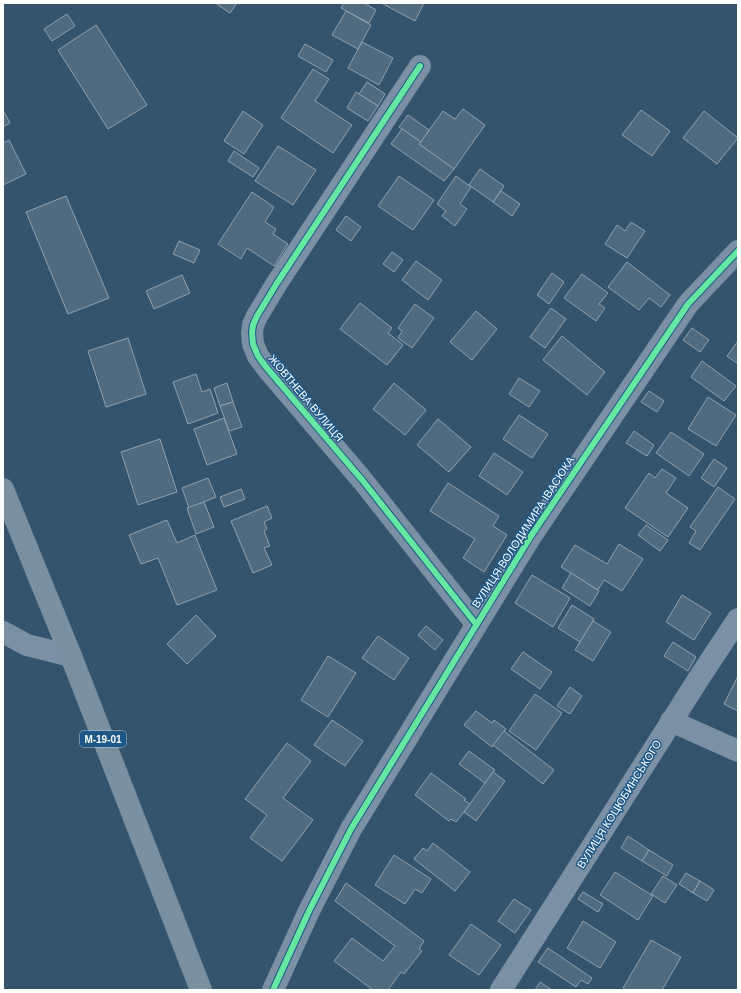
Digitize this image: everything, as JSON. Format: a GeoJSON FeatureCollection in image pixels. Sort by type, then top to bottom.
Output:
{"type":"FeatureCollection","features":[{"type":"Feature","properties":{"kind":"main road","name":"М-19-01"},"geometry":{"type":"LineString","coordinates":[[3,489],[71,656],[201,990]]}},
{"type":"Feature","properties":{"kind":"street","name":"ЖОВТНЕВА ВУЛИЦЯ"},"geometry":{"type":"LineString","coordinates":[[420,66],[277,283],[253,325],[253,344],[258,356],[266,367],[363,481],[476,624]]}},
{"type":"Feature","properties":{"kind":"street","name":"ВУЛИЦЯ ВОЛОДИМИРА ІВАСЮКА"},"geometry":{"type":"LineString","coordinates":[[272,990],[309,910],[351,829],[476,624],[556,498],[688,304],[738,251]]}},
{"type":"Feature","properties":{"kind":"street","name":"ВУЛИЦЯ КОЦЮБИНСЬКОГО"},"geometry":{"type":"LineString","coordinates":[[501,990],[738,619]]}},
{"type":"Feature","properties":{"kind":"street"},"geometry":{"type":"LineString","coordinates":[[3,632],[27,645],[71,656]]}},
{"type":"Feature","properties":{"kind":"street"},"geometry":{"type":"LineString","coordinates":[[672,721],[738,751]]}},
{"type":"Feature","properties":{"kind":"building"},"geometry":{"type":"Polygon","coordinates":[[[215,3],[237,3],[230,13],[215,3]]]}},
{"type":"Feature","properties":{"kind":"building"},"geometry":{"type":"Polygon","coordinates":[[[344,3],[364,3],[376,10],[369,23],[341,8],[344,3]]]}},
{"type":"Feature","properties":{"kind":"building"},"geometry":{"type":"Polygon","coordinates":[[[381,3],[424,3],[415,21],[381,3]]]}},
{"type":"Feature","properties":{"kind":"building"},"geometry":{"type":"Polygon","coordinates":[[[346,11],[371,25],[358,49],[332,35],[346,11]]]}},
{"type":"Feature","properties":{"kind":"building"},"geometry":{"type":"Polygon","coordinates":[[[67,14],[75,26],[52,41],[44,29],[67,14]]]}},
{"type":"Feature","properties":{"kind":"building"},"geometry":{"type":"Polygon","coordinates":[[[96,25],[147,105],[108,129],[58,50],[96,25]]]}},
{"type":"Feature","properties":{"kind":"building"},"geometry":{"type":"Polygon","coordinates":[[[362,42],[393,58],[379,85],[348,68],[362,42]]]}},
{"type":"Feature","properties":{"kind":"building"},"geometry":{"type":"Polygon","coordinates":[[[305,44],[333,60],[326,72],[298,56],[305,44]]]}},
{"type":"Feature","properties":{"kind":"building"},"geometry":{"type":"Polygon","coordinates":[[[313,69],[329,79],[315,101],[352,125],[333,153],[281,118],[313,69]]]}},
{"type":"Feature","properties":{"kind":"building"},"geometry":{"type":"Polygon","coordinates":[[[367,82],[385,94],[378,106],[359,94],[367,82]]]}},
{"type":"Feature","properties":{"kind":"building"},"geometry":{"type":"Polygon","coordinates":[[[356,92],[378,106],[368,121],[347,108],[356,92]]]}},
{"type":"Feature","properties":{"kind":"building"},"geometry":{"type":"Polygon","coordinates":[[[463,109],[485,125],[454,169],[419,144],[443,111],[455,119],[463,109]]]}},
{"type":"Feature","properties":{"kind":"building"},"geometry":{"type":"Polygon","coordinates":[[[3,110],[10,123],[3,127],[3,110]]]}},
{"type":"Feature","properties":{"kind":"building"},"geometry":{"type":"Polygon","coordinates":[[[641,110],[670,131],[652,156],[622,135],[641,110]]]}},
{"type":"Feature","properties":{"kind":"building"},"geometry":{"type":"Polygon","coordinates":[[[243,111],[263,125],[244,154],[224,141],[243,111]]]}},
{"type":"Feature","properties":{"kind":"building"},"geometry":{"type":"Polygon","coordinates":[[[704,111],[738,138],[717,164],[683,138],[704,111]]]}},
{"type":"Feature","properties":{"kind":"building"},"geometry":{"type":"Polygon","coordinates":[[[408,115],[429,130],[421,142],[399,127],[408,115]]]}},
{"type":"Feature","properties":{"kind":"building"},"geometry":{"type":"Polygon","coordinates":[[[402,129],[421,142],[419,144],[454,169],[444,181],[391,144],[402,129]]]}},
{"type":"Feature","properties":{"kind":"building"},"geometry":{"type":"Polygon","coordinates":[[[9,140],[26,174],[3,185],[3,143],[9,140]]]}},
{"type":"Feature","properties":{"kind":"building"},"geometry":{"type":"Polygon","coordinates":[[[278,146],[316,170],[293,205],[255,181],[278,146]]]}},
{"type":"Feature","properties":{"kind":"building"},"geometry":{"type":"Polygon","coordinates":[[[234,151],[259,168],[253,177],[228,161],[234,151]]]}},
{"type":"Feature","properties":{"kind":"building"},"geometry":{"type":"Polygon","coordinates":[[[480,169],[504,186],[493,202],[469,185],[480,169]]]}},
{"type":"Feature","properties":{"kind":"building"},"geometry":{"type":"Polygon","coordinates":[[[399,176],[434,200],[413,230],[378,206],[399,176]]]}},
{"type":"Feature","properties":{"kind":"building"},"geometry":{"type":"Polygon","coordinates":[[[456,176],[471,187],[460,204],[467,209],[455,226],[442,216],[446,211],[437,204],[456,176]]]}},
{"type":"Feature","properties":{"kind":"building"},"geometry":{"type":"Polygon","coordinates":[[[501,191],[520,204],[512,216],[493,202],[501,191]]]}},
{"type":"Feature","properties":{"kind":"building"},"geometry":{"type":"Polygon","coordinates":[[[252,192],[274,207],[265,222],[276,229],[273,234],[288,244],[274,266],[247,248],[241,259],[218,244],[252,192]]]}},
{"type":"Feature","properties":{"kind":"building"},"geometry":{"type":"Polygon","coordinates":[[[66,196],[109,298],[68,314],[26,212],[66,196]]]}},
{"type":"Feature","properties":{"kind":"building"},"geometry":{"type":"Polygon","coordinates":[[[346,216],[361,227],[351,241],[336,230],[346,216]]]}},
{"type":"Feature","properties":{"kind":"building"},"geometry":{"type":"Polygon","coordinates":[[[631,222],[645,231],[627,258],[605,244],[617,225],[625,231],[631,222]]]}},
{"type":"Feature","properties":{"kind":"building"},"geometry":{"type":"Polygon","coordinates":[[[179,241],[200,250],[194,263],[173,254],[179,241]]]}},
{"type":"Feature","properties":{"kind":"building"},"geometry":{"type":"Polygon","coordinates":[[[392,252],[403,260],[394,272],[383,264],[392,252]]]}},
{"type":"Feature","properties":{"kind":"building"},"geometry":{"type":"Polygon","coordinates":[[[416,261],[442,280],[428,300],[402,280],[416,261]]]}},
{"type":"Feature","properties":{"kind":"building"},"geometry":{"type":"Polygon","coordinates":[[[627,262],[670,295],[661,307],[649,298],[639,310],[608,287],[627,262]]]}},
{"type":"Feature","properties":{"kind":"building"},"geometry":{"type":"Polygon","coordinates":[[[552,273],[564,282],[549,304],[537,295],[552,273]]]}},
{"type":"Feature","properties":{"kind":"building"},"geometry":{"type":"Polygon","coordinates":[[[582,274],[608,293],[599,304],[605,308],[596,321],[564,298],[582,274]]]}},
{"type":"Feature","properties":{"kind":"building"},"geometry":{"type":"Polygon","coordinates":[[[182,275],[190,293],[154,309],[146,291],[182,275]]]}},
{"type":"Feature","properties":{"kind":"building"},"geometry":{"type":"Polygon","coordinates":[[[360,303],[392,328],[388,333],[403,345],[387,365],[340,329],[360,303]]]}},
{"type":"Feature","properties":{"kind":"building"},"geometry":{"type":"Polygon","coordinates":[[[415,304],[434,318],[412,348],[398,338],[402,331],[398,328],[415,304]]]}},
{"type":"Feature","properties":{"kind":"building"},"geometry":{"type":"Polygon","coordinates":[[[551,308],[566,319],[545,348],[530,337],[551,308]]]}},
{"type":"Feature","properties":{"kind":"building"},"geometry":{"type":"Polygon","coordinates":[[[476,311],[497,329],[472,360],[450,342],[476,311]]]}},
{"type":"Feature","properties":{"kind":"building"},"geometry":{"type":"Polygon","coordinates":[[[692,328],[709,340],[700,352],[683,340],[692,328]]]}},
{"type":"Feature","properties":{"kind":"building"},"geometry":{"type":"Polygon","coordinates":[[[562,336],[605,372],[587,395],[543,360],[562,336]]]}},
{"type":"Feature","properties":{"kind":"building"},"geometry":{"type":"Polygon","coordinates":[[[128,338],[146,394],[106,407],[88,351],[128,338]]]}},
{"type":"Feature","properties":{"kind":"building"},"geometry":{"type":"Polygon","coordinates":[[[738,341],[738,364],[727,356],[738,341]]]}},
{"type":"Feature","properties":{"kind":"building"},"geometry":{"type":"Polygon","coordinates":[[[702,361],[736,386],[724,401],[691,377],[702,361]]]}},
{"type":"Feature","properties":{"kind":"building"},"geometry":{"type":"Polygon","coordinates":[[[196,374],[202,392],[210,389],[218,413],[188,424],[173,382],[196,374]]]}},
{"type":"Feature","properties":{"kind":"building"},"geometry":{"type":"Polygon","coordinates":[[[519,378],[540,391],[529,407],[509,394],[519,378]]]}},
{"type":"Feature","properties":{"kind":"building"},"geometry":{"type":"Polygon","coordinates":[[[227,383],[233,402],[220,406],[214,388],[227,383]]]}},
{"type":"Feature","properties":{"kind":"building"},"geometry":{"type":"Polygon","coordinates":[[[394,383],[426,410],[405,435],[373,409],[394,383]]]}},
{"type":"Feature","properties":{"kind":"building"},"geometry":{"type":"Polygon","coordinates":[[[649,391],[664,401],[657,412],[641,402],[649,391]]]}},
{"type":"Feature","properties":{"kind":"building"},"geometry":{"type":"Polygon","coordinates":[[[708,397],[736,415],[716,446],[688,429],[708,397]]]}},
{"type":"Feature","properties":{"kind":"building"},"geometry":{"type":"Polygon","coordinates":[[[233,402],[242,427],[229,431],[220,406],[233,402]]]}},
{"type":"Feature","properties":{"kind":"building"},"geometry":{"type":"Polygon","coordinates":[[[519,415],[548,434],[532,458],[503,439],[519,415]]]}},
{"type":"Feature","properties":{"kind":"building"},"geometry":{"type":"Polygon","coordinates":[[[224,418],[237,454],[207,465],[194,429],[224,418]]]}},
{"type":"Feature","properties":{"kind":"building"},"geometry":{"type":"Polygon","coordinates":[[[438,419],[471,447],[449,472],[417,445],[438,419]]]}},
{"type":"Feature","properties":{"kind":"building"},"geometry":{"type":"Polygon","coordinates":[[[634,431],[654,445],[647,456],[626,443],[634,431]]]}},
{"type":"Feature","properties":{"kind":"building"},"geometry":{"type":"Polygon","coordinates":[[[671,432],[704,454],[689,476],[656,453],[671,432]]]}},
{"type":"Feature","properties":{"kind":"building"},"geometry":{"type":"Polygon","coordinates":[[[160,439],[177,492],[138,505],[121,452],[160,439]]]}},
{"type":"Feature","properties":{"kind":"building"},"geometry":{"type":"Polygon","coordinates":[[[494,453],[523,472],[507,495],[479,476],[494,453]]]}},
{"type":"Feature","properties":{"kind":"building"},"geometry":{"type":"Polygon","coordinates":[[[714,459],[727,468],[714,487],[701,478],[714,459]]]}},
{"type":"Feature","properties":{"kind":"building"},"geometry":{"type":"Polygon","coordinates":[[[662,469],[676,478],[666,493],[688,508],[668,537],[625,508],[649,473],[655,478],[662,469]]]}},
{"type":"Feature","properties":{"kind":"building"},"geometry":{"type":"Polygon","coordinates":[[[208,478],[216,497],[189,508],[182,488],[208,478]]]}},
{"type":"Feature","properties":{"kind":"building"},"geometry":{"type":"Polygon","coordinates":[[[448,483],[499,516],[493,526],[507,535],[484,572],[463,558],[475,539],[430,511],[448,483]]]}},
{"type":"Feature","properties":{"kind":"building"},"geometry":{"type":"Polygon","coordinates":[[[718,487],[735,499],[700,550],[689,543],[696,531],[690,527],[718,487]]]}},
{"type":"Feature","properties":{"kind":"building"},"geometry":{"type":"Polygon","coordinates":[[[241,489],[245,499],[224,507],[220,497],[241,489]]]}},
{"type":"Feature","properties":{"kind":"building"},"geometry":{"type":"Polygon","coordinates":[[[204,502],[214,527],[196,534],[187,508],[204,502]]]}},
{"type":"Feature","properties":{"kind":"building"},"geometry":{"type":"Polygon","coordinates":[[[267,506],[272,518],[264,522],[267,529],[264,531],[270,546],[264,548],[272,565],[253,573],[231,521],[267,506]]]}},
{"type":"Feature","properties":{"kind":"building"},"geometry":{"type":"Polygon","coordinates":[[[167,520],[177,543],[195,535],[217,590],[177,605],[158,558],[141,564],[129,535],[167,520]]]}},
{"type":"Feature","properties":{"kind":"building"},"geometry":{"type":"Polygon","coordinates":[[[646,525],[668,540],[660,551],[638,535],[646,525]]]}},
{"type":"Feature","properties":{"kind":"building"},"geometry":{"type":"Polygon","coordinates":[[[619,544],[643,559],[622,591],[604,580],[598,590],[561,567],[575,545],[607,564],[619,544]]]}},
{"type":"Feature","properties":{"kind":"building"},"geometry":{"type":"Polygon","coordinates":[[[571,573],[599,591],[590,606],[562,588],[571,573]]]}},
{"type":"Feature","properties":{"kind":"building"},"geometry":{"type":"Polygon","coordinates":[[[532,575],[570,598],[553,627],[515,603],[532,575]]]}},
{"type":"Feature","properties":{"kind":"building"},"geometry":{"type":"Polygon","coordinates":[[[682,595],[711,613],[694,640],[666,622],[682,595]]]}},
{"type":"Feature","properties":{"kind":"building"},"geometry":{"type":"Polygon","coordinates":[[[572,605],[594,619],[580,642],[558,628],[572,605]]]}},
{"type":"Feature","properties":{"kind":"building"},"geometry":{"type":"Polygon","coordinates":[[[196,615],[216,636],[187,664],[167,644],[196,615]]]}},
{"type":"Feature","properties":{"kind":"building"},"geometry":{"type":"Polygon","coordinates":[[[593,621],[611,632],[593,661],[575,650],[593,621]]]}},
{"type":"Feature","properties":{"kind":"building"},"geometry":{"type":"Polygon","coordinates":[[[426,626],[443,640],[435,650],[418,635],[426,626]]]}},
{"type":"Feature","properties":{"kind":"building"},"geometry":{"type":"Polygon","coordinates":[[[378,636],[409,658],[394,680],[362,658],[378,636]]]}},
{"type":"Feature","properties":{"kind":"building"},"geometry":{"type":"Polygon","coordinates":[[[673,642],[696,657],[688,671],[664,656],[673,642]]]}},
{"type":"Feature","properties":{"kind":"building"},"geometry":{"type":"Polygon","coordinates":[[[523,652],[552,672],[540,689],[511,669],[523,652]]]}},
{"type":"Feature","properties":{"kind":"building"},"geometry":{"type":"Polygon","coordinates":[[[328,656],[356,673],[328,717],[301,700],[328,656]]]}},
{"type":"Feature","properties":{"kind":"building"},"geometry":{"type":"Polygon","coordinates":[[[738,676],[738,711],[724,704],[738,676]]]}},
{"type":"Feature","properties":{"kind":"building"},"geometry":{"type":"Polygon","coordinates":[[[570,687],[582,696],[570,714],[557,706],[570,687]]]}},
{"type":"Feature","properties":{"kind":"building"},"geometry":{"type":"Polygon","coordinates":[[[535,694],[562,713],[536,750],[509,731],[535,694]]]}},
{"type":"Feature","properties":{"kind":"building"},"geometry":{"type":"Polygon","coordinates":[[[476,711],[492,723],[494,720],[506,729],[492,747],[464,725],[476,711]]]}},
{"type":"Feature","properties":{"kind":"building"},"geometry":{"type":"Polygon","coordinates":[[[332,720],[363,741],[345,766],[314,745],[332,720]]]}},
{"type":"Feature","properties":{"kind":"building"},"geometry":{"type":"Polygon","coordinates":[[[504,731],[554,770],[543,784],[493,745],[504,731]]]}},
{"type":"Feature","properties":{"kind":"building"},"geometry":{"type":"Polygon","coordinates":[[[287,743],[311,761],[283,798],[313,820],[282,861],[250,838],[267,815],[245,799],[287,743]]]}},
{"type":"Feature","properties":{"kind":"building"},"geometry":{"type":"Polygon","coordinates":[[[469,751],[495,770],[485,783],[459,764],[469,751]]]}},
{"type":"Feature","properties":{"kind":"building"},"geometry":{"type":"Polygon","coordinates":[[[493,772],[505,781],[476,821],[464,812],[493,772]]]}},
{"type":"Feature","properties":{"kind":"building"},"geometry":{"type":"Polygon","coordinates":[[[431,773],[466,799],[464,800],[470,804],[456,822],[451,819],[449,821],[415,795],[431,773]]]}},
{"type":"Feature","properties":{"kind":"building"},"geometry":{"type":"Polygon","coordinates":[[[628,836],[649,850],[642,861],[621,848],[628,836]]]}},
{"type":"Feature","properties":{"kind":"building"},"geometry":{"type":"Polygon","coordinates":[[[433,843],[470,872],[455,891],[414,859],[423,848],[427,851],[433,843]]]}},
{"type":"Feature","properties":{"kind":"building"},"geometry":{"type":"Polygon","coordinates":[[[649,850],[673,865],[667,876],[642,861],[649,850]]]}},
{"type":"Feature","properties":{"kind":"building"},"geometry":{"type":"Polygon","coordinates":[[[394,855],[431,879],[422,893],[415,889],[405,904],[375,885],[394,855]]]}},
{"type":"Feature","properties":{"kind":"building"},"geometry":{"type":"Polygon","coordinates":[[[615,872],[653,896],[638,920],[600,895],[615,872]]]}},
{"type":"Feature","properties":{"kind":"building"},"geometry":{"type":"Polygon","coordinates":[[[686,873],[700,881],[693,893],[679,884],[686,873]]]}},
{"type":"Feature","properties":{"kind":"building"},"geometry":{"type":"Polygon","coordinates":[[[663,876],[677,885],[665,903],[651,894],[663,876]]]}},
{"type":"Feature","properties":{"kind":"building"},"geometry":{"type":"Polygon","coordinates":[[[700,881],[714,890],[707,901],[693,893],[700,881]]]}},
{"type":"Feature","properties":{"kind":"building"},"geometry":{"type":"Polygon","coordinates":[[[346,883],[424,941],[419,949],[422,951],[404,974],[401,972],[388,990],[373,990],[334,961],[352,938],[383,961],[395,946],[335,901],[346,883]]]}},
{"type":"Feature","properties":{"kind":"building"},"geometry":{"type":"Polygon","coordinates":[[[583,892],[603,904],[598,912],[578,899],[583,892]]]}},
{"type":"Feature","properties":{"kind":"building"},"geometry":{"type":"Polygon","coordinates":[[[514,899],[531,910],[515,933],[498,921],[514,899]]]}},
{"type":"Feature","properties":{"kind":"building"},"geometry":{"type":"Polygon","coordinates":[[[583,921],[616,942],[600,968],[567,948],[583,921]]]}},
{"type":"Feature","properties":{"kind":"building"},"geometry":{"type":"Polygon","coordinates":[[[471,924],[501,945],[479,975],[449,955],[471,924]]]}},
{"type":"Feature","properties":{"kind":"building"},"geometry":{"type":"Polygon","coordinates":[[[651,940],[681,957],[662,990],[626,990],[623,988],[651,940]]]}},
{"type":"Feature","properties":{"kind":"building"},"geometry":{"type":"Polygon","coordinates":[[[548,948],[592,978],[588,984],[581,980],[576,987],[538,962],[548,948]]]}},
{"type":"Feature","properties":{"kind":"building"},"geometry":{"type":"Polygon","coordinates":[[[540,982],[552,990],[535,990],[540,982]]]}},
{"type":"Feature","properties":{"kind":"cycle path"},"geometry":{"type":"LineString","coordinates":[[420,66],[277,283],[257,316],[253,325],[253,344],[258,356],[266,367],[363,481],[476,624]]}},
{"type":"Feature","properties":{"kind":"cycle path"},"geometry":{"type":"LineString","coordinates":[[273,990],[309,911],[351,829],[531,536],[688,304],[738,251]]}}]}
